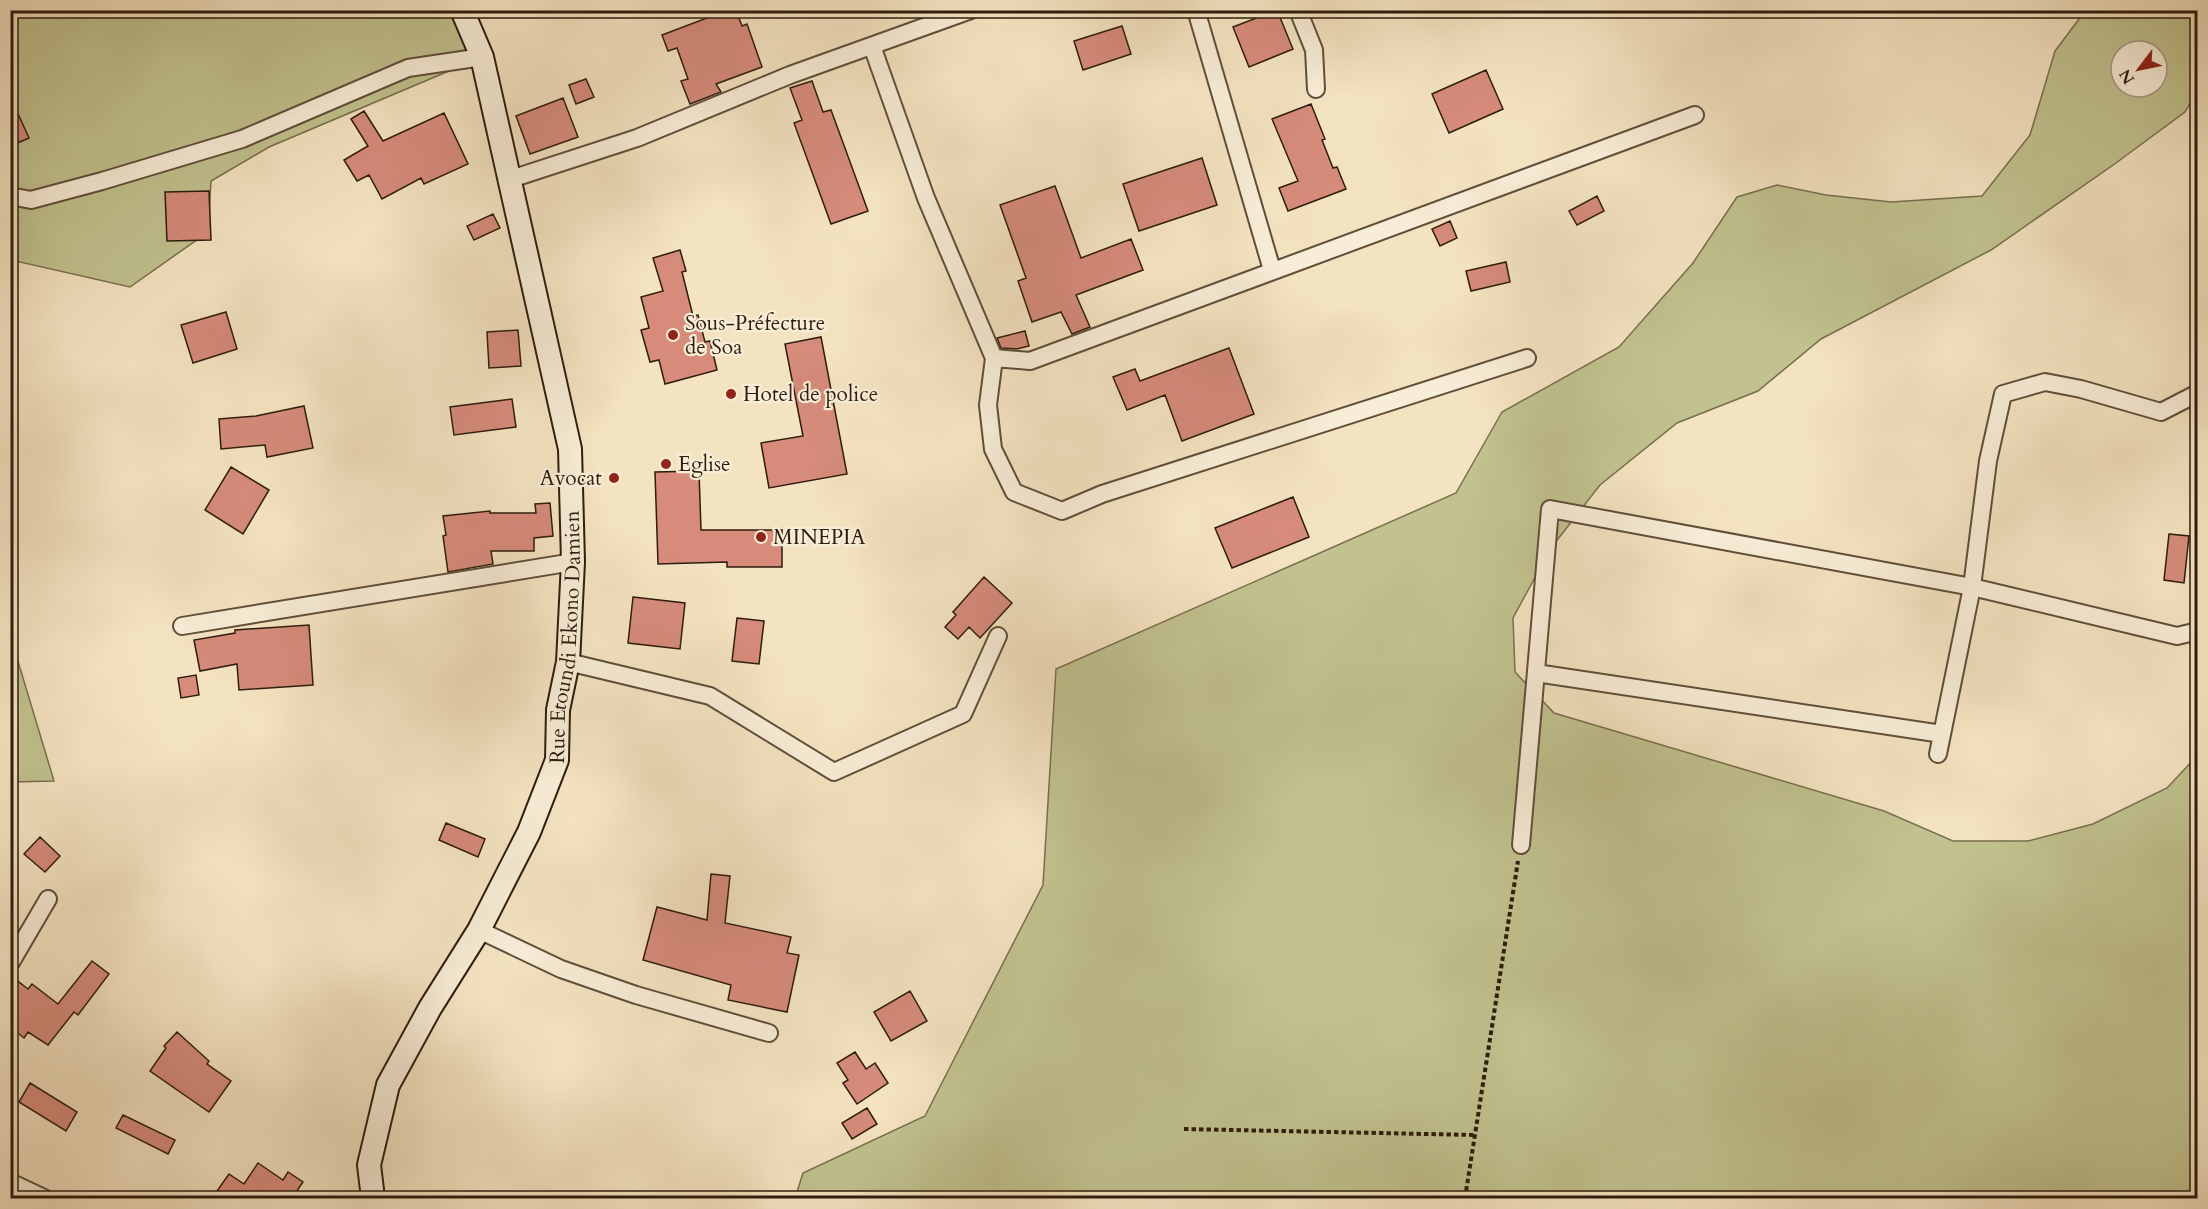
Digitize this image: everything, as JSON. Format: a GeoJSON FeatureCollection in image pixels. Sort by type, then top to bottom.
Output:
{"type":"FeatureCollection","features":[{"type":"Feature","properties":{"kind":"street","name":"Rue Etoundi Ekono Damien"},"geometry":{"type":"LineString","coordinates":[[373,1198],[369,1165],[388,1085],[430,1008],[479,930],[529,832],[556,760],[558,710],[568,662],[573,562],[570,449],[482,57],[462,10]]}},
{"type":"Feature","properties":{"kind":"street"},"geometry":{"type":"LineString","coordinates":[[508,180],[637,138],[790,75],[971,10]]}},
{"type":"Feature","properties":{"kind":"street"},"geometry":{"type":"LineString","coordinates":[[1196,10],[1272,270]]}},
{"type":"Feature","properties":{"kind":"street"},"geometry":{"type":"LineString","coordinates":[[1298,10],[1314,50],[1316,89]]}},
{"type":"Feature","properties":{"kind":"street"},"geometry":{"type":"LineString","coordinates":[[872,46],[926,198],[994,358],[988,405],[993,449],[1014,492],[1062,511],[1102,494],[1527,358]]}},
{"type":"Feature","properties":{"kind":"street"},"geometry":{"type":"LineString","coordinates":[[10,196],[31,200],[124,174],[242,139],[408,68],[482,57]]}},
{"type":"Feature","properties":{"kind":"street"},"geometry":{"type":"LineString","coordinates":[[994,358],[1030,360],[1695,116]]}},
{"type":"Feature","properties":{"kind":"street"},"geometry":{"type":"LineString","coordinates":[[1938,754],[1972,587],[1988,460],[2003,394],[2045,382],[2081,389],[2161,412],[2198,393]]}},
{"type":"Feature","properties":{"kind":"street"},"geometry":{"type":"LineString","coordinates":[[1521,845],[1550,509],[1972,587],[2177,636],[2198,631]]}},
{"type":"Feature","properties":{"kind":"street"},"geometry":{"type":"LineString","coordinates":[[182,626],[573,562]]}},
{"type":"Feature","properties":{"kind":"street"},"geometry":{"type":"LineString","coordinates":[[568,662],[710,696],[834,772],[963,714],[998,636]]}},
{"type":"Feature","properties":{"kind":"street"},"geometry":{"type":"LineString","coordinates":[[1536,673],[1942,734]]}},
{"type":"Feature","properties":{"kind":"street"},"geometry":{"type":"LineString","coordinates":[[10,964],[48,899]]}},
{"type":"Feature","properties":{"kind":"street"},"geometry":{"type":"LineString","coordinates":[[479,930],[561,969],[636,995],[769,1033]]}},
{"type":"Feature","properties":{"kind":"street"},"geometry":{"type":"LineString","coordinates":[[10,1182],[44,1198]]}},
{"type":"Feature","properties":{"kind":"path"},"geometry":{"type":"LineString","coordinates":[[1465,1198],[1521,845]]}},
{"type":"Feature","properties":{"kind":"path"},"geometry":{"type":"LineString","coordinates":[[1184,1129],[1475,1135]]}},
{"type":"Feature","properties":{"kind":"green space"},"geometry":{"type":"Polygon","coordinates":[[[11,11],[462,11],[482,57],[269,147],[211,181],[208,232],[130,287],[11,260],[11,11]]]}},
{"type":"Feature","properties":{"kind":"green space"},"geometry":{"type":"Polygon","coordinates":[[[2085,11],[2197,11],[2197,92],[2185,112],[1991,250],[1821,339],[1758,391],[1677,423],[1600,485],[1551,548],[1513,618],[1515,672],[1554,713],[1884,811],[1953,841],[2028,841],[2093,824],[2167,788],[2197,756],[2197,1198],[795,1198],[803,1173],[925,1116],[1043,885],[1056,669],[1456,493],[1502,412],[1619,347],[1693,263],[1737,197],[1777,185],[1826,195],[1891,202],[1982,196],[2030,135],[2055,51],[2085,11]]]}},
{"type":"Feature","properties":{"kind":"green space"},"geometry":{"type":"Polygon","coordinates":[[[11,638],[54,781],[11,782],[11,638]]]}},
{"type":"Feature","properties":{"kind":"building"},"geometry":{"type":"Polygon","coordinates":[[[728,10],[736,10],[742,26],[747,24],[762,67],[716,84],[721,92],[690,104],[681,81],[688,79],[677,48],[668,51],[662,35],[728,10]]]}},
{"type":"Feature","properties":{"kind":"building"},"geometry":{"type":"Polygon","coordinates":[[[1277,10],[1293,49],[1249,67],[1233,27],[1277,10]]]}},
{"type":"Feature","properties":{"kind":"building"},"geometry":{"type":"Polygon","coordinates":[[[1122,26],[1131,54],[1083,70],[1074,41],[1122,26]]]}},
{"type":"Feature","properties":{"kind":"building"},"geometry":{"type":"Polygon","coordinates":[[[1486,70],[1503,109],[1449,133],[1432,94],[1486,70]]]}},
{"type":"Feature","properties":{"kind":"building"},"geometry":{"type":"Polygon","coordinates":[[[586,79],[594,97],[576,104],[569,85],[586,79]]]}},
{"type":"Feature","properties":{"kind":"building"},"geometry":{"type":"Polygon","coordinates":[[[812,81],[823,112],[831,110],[868,211],[831,224],[794,123],[802,120],[790,88],[812,81]]]}},
{"type":"Feature","properties":{"kind":"building"},"geometry":{"type":"Polygon","coordinates":[[[10,96],[29,138],[10,146],[10,96]]]}},
{"type":"Feature","properties":{"kind":"building"},"geometry":{"type":"Polygon","coordinates":[[[563,98],[578,137],[530,154],[516,116],[563,98]]]}},
{"type":"Feature","properties":{"kind":"building"},"geometry":{"type":"Polygon","coordinates":[[[1311,104],[1325,139],[1322,140],[1333,168],[1337,167],[1346,189],[1288,211],[1279,188],[1298,181],[1272,119],[1311,104]]]}},
{"type":"Feature","properties":{"kind":"building"},"geometry":{"type":"Polygon","coordinates":[[[364,111],[383,141],[444,113],[468,164],[424,184],[421,178],[382,199],[369,175],[357,181],[344,160],[368,146],[351,119],[364,111]]]}},
{"type":"Feature","properties":{"kind":"building"},"geometry":{"type":"Polygon","coordinates":[[[1202,158],[1217,205],[1139,231],[1123,184],[1202,158]]]}},
{"type":"Feature","properties":{"kind":"building"},"geometry":{"type":"Polygon","coordinates":[[[1055,186],[1081,258],[1131,239],[1143,270],[1076,295],[1090,327],[1072,334],[1061,312],[1032,322],[1018,281],[1026,278],[1000,205],[1055,186]]]}},
{"type":"Feature","properties":{"kind":"building"},"geometry":{"type":"Polygon","coordinates":[[[209,191],[211,240],[167,241],[165,192],[209,191]]]}},
{"type":"Feature","properties":{"kind":"building"},"geometry":{"type":"Polygon","coordinates":[[[1597,196],[1604,211],[1577,225],[1569,211],[1597,196]]]}},
{"type":"Feature","properties":{"kind":"building"},"geometry":{"type":"Polygon","coordinates":[[[493,214],[500,228],[474,240],[467,226],[493,214]]]}},
{"type":"Feature","properties":{"kind":"building"},"geometry":{"type":"Polygon","coordinates":[[[1450,221],[1457,238],[1440,246],[1432,229],[1450,221]]]}},
{"type":"Feature","properties":{"kind":"building","name":"Sous-Préfecture de Soa"},"geometry":{"type":"Polygon","coordinates":[[[680,250],[686,271],[682,272],[693,316],[698,315],[705,342],[710,341],[717,370],[665,384],[659,360],[650,362],[641,330],[649,328],[641,297],[663,291],[653,258],[680,250]]]}},
{"type":"Feature","properties":{"kind":"building"},"geometry":{"type":"Polygon","coordinates":[[[1506,262],[1510,282],[1471,291],[1466,271],[1506,262]]]}},
{"type":"Feature","properties":{"kind":"building"},"geometry":{"type":"Polygon","coordinates":[[[226,312],[237,349],[193,363],[181,325],[226,312]]]}},
{"type":"Feature","properties":{"kind":"building"},"geometry":{"type":"Polygon","coordinates":[[[518,330],[521,366],[489,368],[487,332],[518,330]]]}},
{"type":"Feature","properties":{"kind":"building"},"geometry":{"type":"Polygon","coordinates":[[[1025,331],[1029,346],[1017,349],[1001,348],[997,338],[1025,331]]]}},
{"type":"Feature","properties":{"kind":"building"},"geometry":{"type":"Polygon","coordinates":[[[821,337],[847,474],[769,488],[761,443],[803,436],[785,344],[821,337]]]}},
{"type":"Feature","properties":{"kind":"building"},"geometry":{"type":"Polygon","coordinates":[[[1229,348],[1254,414],[1182,441],[1165,395],[1127,410],[1113,377],[1135,369],[1140,381],[1229,348]]]}},
{"type":"Feature","properties":{"kind":"building"},"geometry":{"type":"Polygon","coordinates":[[[512,399],[516,427],[454,435],[450,407],[512,399]]]}},
{"type":"Feature","properties":{"kind":"building"},"geometry":{"type":"Polygon","coordinates":[[[304,406],[313,448],[267,457],[265,445],[221,449],[219,419],[256,416],[304,406]]]}},
{"type":"Feature","properties":{"kind":"building"},"geometry":{"type":"Polygon","coordinates":[[[231,467],[269,490],[243,534],[205,510],[231,467]]]}},
{"type":"Feature","properties":{"kind":"building"},"geometry":{"type":"Polygon","coordinates":[[[699,471],[701,530],[782,530],[782,567],[727,567],[727,562],[658,564],[655,472],[699,471]]]}},
{"type":"Feature","properties":{"kind":"building"},"geometry":{"type":"Polygon","coordinates":[[[1293,497],[1309,537],[1232,568],[1215,528],[1293,497]]]}},
{"type":"Feature","properties":{"kind":"building"},"geometry":{"type":"Polygon","coordinates":[[[550,503],[553,536],[534,538],[534,551],[491,551],[493,564],[448,572],[443,516],[490,511],[490,513],[536,513],[535,504],[550,503]]]}},
{"type":"Feature","properties":{"kind":"building"},"geometry":{"type":"Polygon","coordinates":[[[2169,534],[2189,536],[2184,583],[2164,580],[2169,534]]]}},
{"type":"Feature","properties":{"kind":"building"},"geometry":{"type":"Polygon","coordinates":[[[984,577],[1012,603],[980,638],[969,627],[958,639],[945,627],[956,615],[953,612],[984,577]]]}},
{"type":"Feature","properties":{"kind":"building"},"geometry":{"type":"Polygon","coordinates":[[[633,597],[685,603],[680,649],[628,643],[633,597]]]}},
{"type":"Feature","properties":{"kind":"building"},"geometry":{"type":"Polygon","coordinates":[[[737,618],[764,621],[759,664],[732,661],[737,618]]]}},
{"type":"Feature","properties":{"kind":"building"},"geometry":{"type":"Polygon","coordinates":[[[309,625],[313,685],[239,690],[237,664],[200,671],[194,640],[235,633],[235,630],[309,625]]]}},
{"type":"Feature","properties":{"kind":"building"},"geometry":{"type":"Polygon","coordinates":[[[196,675],[199,695],[181,698],[178,678],[196,675]]]}},
{"type":"Feature","properties":{"kind":"building"},"geometry":{"type":"Polygon","coordinates":[[[446,823],[485,839],[478,857],[439,840],[446,823]]]}},
{"type":"Feature","properties":{"kind":"building"},"geometry":{"type":"Polygon","coordinates":[[[40,837],[60,856],[45,872],[24,854],[40,837]]]}},
{"type":"Feature","properties":{"kind":"building"},"geometry":{"type":"Polygon","coordinates":[[[711,874],[730,876],[725,923],[791,937],[787,953],[799,955],[787,1012],[728,1000],[731,985],[643,960],[657,907],[707,920],[711,874]]]}},
{"type":"Feature","properties":{"kind":"building"},"geometry":{"type":"Polygon","coordinates":[[[92,961],[109,974],[78,1015],[74,1012],[48,1045],[28,1032],[24,1038],[10,1027],[10,975],[28,989],[32,984],[58,1004],[92,961]]]}},
{"type":"Feature","properties":{"kind":"building"},"geometry":{"type":"Polygon","coordinates":[[[910,991],[927,1021],[891,1041],[874,1012],[910,991]]]}},
{"type":"Feature","properties":{"kind":"building"},"geometry":{"type":"Polygon","coordinates":[[[177,1032],[209,1061],[207,1064],[231,1081],[209,1112],[150,1071],[166,1048],[164,1046],[177,1032]]]}},
{"type":"Feature","properties":{"kind":"building"},"geometry":{"type":"Polygon","coordinates":[[[855,1052],[866,1069],[875,1063],[888,1083],[857,1104],[843,1083],[848,1080],[837,1063],[855,1052]]]}},
{"type":"Feature","properties":{"kind":"building"},"geometry":{"type":"Polygon","coordinates":[[[30,1083],[77,1112],[66,1131],[19,1102],[30,1083]]]}},
{"type":"Feature","properties":{"kind":"building"},"geometry":{"type":"Polygon","coordinates":[[[867,1108],[877,1124],[852,1139],[842,1123],[867,1108]]]}},
{"type":"Feature","properties":{"kind":"building"},"geometry":{"type":"Polygon","coordinates":[[[123,1115],[175,1140],[168,1154],[116,1128],[123,1115]]]}},
{"type":"Feature","properties":{"kind":"building"},"geometry":{"type":"Polygon","coordinates":[[[258,1163],[283,1180],[288,1172],[303,1182],[292,1198],[212,1198],[229,1174],[244,1184],[258,1163]]]}},
{"type":"Feature","properties":{"kind":"place","name":"Sous-Préfecture de Soa"},"geometry":{"type":"Point","coordinates":[673,335]}},
{"type":"Feature","properties":{"kind":"place","name":"Hotel de police"},"geometry":{"type":"Point","coordinates":[731,394]}},
{"type":"Feature","properties":{"kind":"place","name":"Eglise"},"geometry":{"type":"Point","coordinates":[666,464]}},
{"type":"Feature","properties":{"kind":"place","name":"Avocat"},"geometry":{"type":"Point","coordinates":[614,478]}},
{"type":"Feature","properties":{"kind":"place","name":"MINEPIA"},"geometry":{"type":"Point","coordinates":[761,537]}}]}
